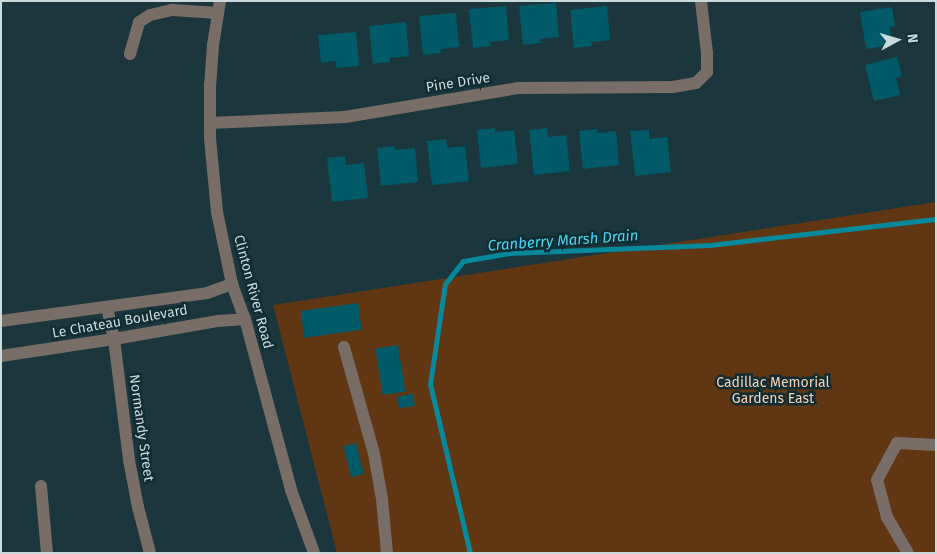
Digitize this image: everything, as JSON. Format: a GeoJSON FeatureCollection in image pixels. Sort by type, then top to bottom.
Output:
{"type":"FeatureCollection","features":[{"type":"Feature","properties":{"kind":"street","name":"Pine Drive"},"geometry":{"type":"LineString","coordinates":[[210,123],[345,117],[519,88],[673,87],[696,83],[707,72],[707,53],[701,1]]}},
{"type":"Feature","properties":{"kind":"street"},"geometry":{"type":"LineString","coordinates":[[130,54],[139,22],[150,15],[172,10],[219,7]]}},
{"type":"Feature","properties":{"kind":"street","name":"Clinton River Road"},"geometry":{"type":"LineString","coordinates":[[219,7],[213,45],[210,123],[217,212],[232,284],[244,319],[291,490],[314,553]]}},
{"type":"Feature","properties":{"kind":"street","name":"Le Chateau Boulevard"},"geometry":{"type":"LineString","coordinates":[[1,321],[207,293],[232,284]]}},
{"type":"Feature","properties":{"kind":"street","name":"Normandy Street"},"geometry":{"type":"LineString","coordinates":[[106,307],[114,340],[129,460],[138,507],[150,553]]}},
{"type":"Feature","properties":{"kind":"street","name":"Le Chateau Boulevard"},"geometry":{"type":"LineString","coordinates":[[1,356],[114,340],[218,321],[244,319]]}},
{"type":"Feature","properties":{"kind":"street"},"geometry":{"type":"LineString","coordinates":[[344,347],[374,454],[387,553]]}},
{"type":"Feature","properties":{"kind":"street"},"geometry":{"type":"LineString","coordinates":[[908,553],[887,517],[877,480],[896,443],[936,445]]}},
{"type":"Feature","properties":{"kind":"street"},"geometry":{"type":"LineString","coordinates":[[41,486],[47,553]]}},
{"type":"Feature","properties":{"kind":"green space","name":"Cadillac Memorial Gardens East"},"geometry":{"type":"Polygon","coordinates":[[[936,202],[936,553],[337,553],[273,305],[936,202]]]}},
{"type":"Feature","properties":{"kind":"building"},"geometry":{"type":"Polygon","coordinates":[[[556,3],[559,37],[540,39],[541,43],[523,45],[519,6],[556,3]]]}},
{"type":"Feature","properties":{"kind":"building"},"geometry":{"type":"Polygon","coordinates":[[[506,6],[509,40],[490,42],[491,46],[473,48],[469,9],[506,6]]]}},
{"type":"Feature","properties":{"kind":"building"},"geometry":{"type":"Polygon","coordinates":[[[607,6],[610,40],[591,42],[592,46],[574,48],[570,10],[607,6]]]}},
{"type":"Feature","properties":{"kind":"building"},"geometry":{"type":"Polygon","coordinates":[[[892,7],[895,26],[890,27],[892,45],[866,49],[860,12],[892,7]]]}},
{"type":"Feature","properties":{"kind":"building"},"geometry":{"type":"Polygon","coordinates":[[[456,13],[459,47],[440,49],[441,53],[423,55],[419,16],[456,13]]]}},
{"type":"Feature","properties":{"kind":"building"},"geometry":{"type":"Polygon","coordinates":[[[406,22],[409,56],[390,58],[390,62],[373,64],[369,26],[406,22]]]}},
{"type":"Feature","properties":{"kind":"building"},"geometry":{"type":"Polygon","coordinates":[[[356,32],[359,66],[336,68],[336,61],[321,63],[318,35],[356,32]]]}},
{"type":"Feature","properties":{"kind":"building"},"geometry":{"type":"Polygon","coordinates":[[[897,57],[902,76],[896,78],[900,95],[874,101],[865,65],[897,57]]]}},
{"type":"Feature","properties":{"kind":"building"},"geometry":{"type":"Polygon","coordinates":[[[495,128],[495,132],[514,130],[518,164],[481,168],[477,130],[495,128]]]}},
{"type":"Feature","properties":{"kind":"building"},"geometry":{"type":"Polygon","coordinates":[[[547,128],[548,137],[566,135],[570,171],[534,175],[529,130],[547,128]]]}},
{"type":"Feature","properties":{"kind":"building"},"geometry":{"type":"Polygon","coordinates":[[[597,129],[597,133],[616,131],[619,165],[583,169],[579,131],[597,129]]]}},
{"type":"Feature","properties":{"kind":"building"},"geometry":{"type":"Polygon","coordinates":[[[649,130],[649,139],[667,137],[671,172],[635,176],[630,131],[649,130]]]}},
{"type":"Feature","properties":{"kind":"building"},"geometry":{"type":"Polygon","coordinates":[[[446,139],[447,148],[465,146],[469,181],[432,185],[427,141],[446,139]]]}},
{"type":"Feature","properties":{"kind":"building"},"geometry":{"type":"Polygon","coordinates":[[[395,146],[395,150],[415,148],[418,182],[381,186],[377,148],[395,146]]]}},
{"type":"Feature","properties":{"kind":"building"},"geometry":{"type":"Polygon","coordinates":[[[345,156],[346,165],[364,163],[368,198],[332,202],[327,158],[345,156]]]}},
{"type":"Feature","properties":{"kind":"building"},"geometry":{"type":"Polygon","coordinates":[[[358,303],[362,330],[304,338],[301,311],[358,303]]]}},
{"type":"Feature","properties":{"kind":"building"},"geometry":{"type":"Polygon","coordinates":[[[398,345],[405,391],[383,395],[375,349],[398,345]]]}},
{"type":"Feature","properties":{"kind":"building"},"geometry":{"type":"Polygon","coordinates":[[[413,394],[415,406],[399,408],[397,397],[413,394]]]}},
{"type":"Feature","properties":{"kind":"building"},"geometry":{"type":"Polygon","coordinates":[[[356,443],[364,474],[351,477],[343,446],[356,443]]]}},
{"type":"Feature","properties":{"kind":"waterway","name":"Cranberry Marsh Drain"},"geometry":{"type":"LineString","coordinates":[[470,553],[430,384],[445,284],[463,261],[510,253],[710,245],[936,219]]}}]}
